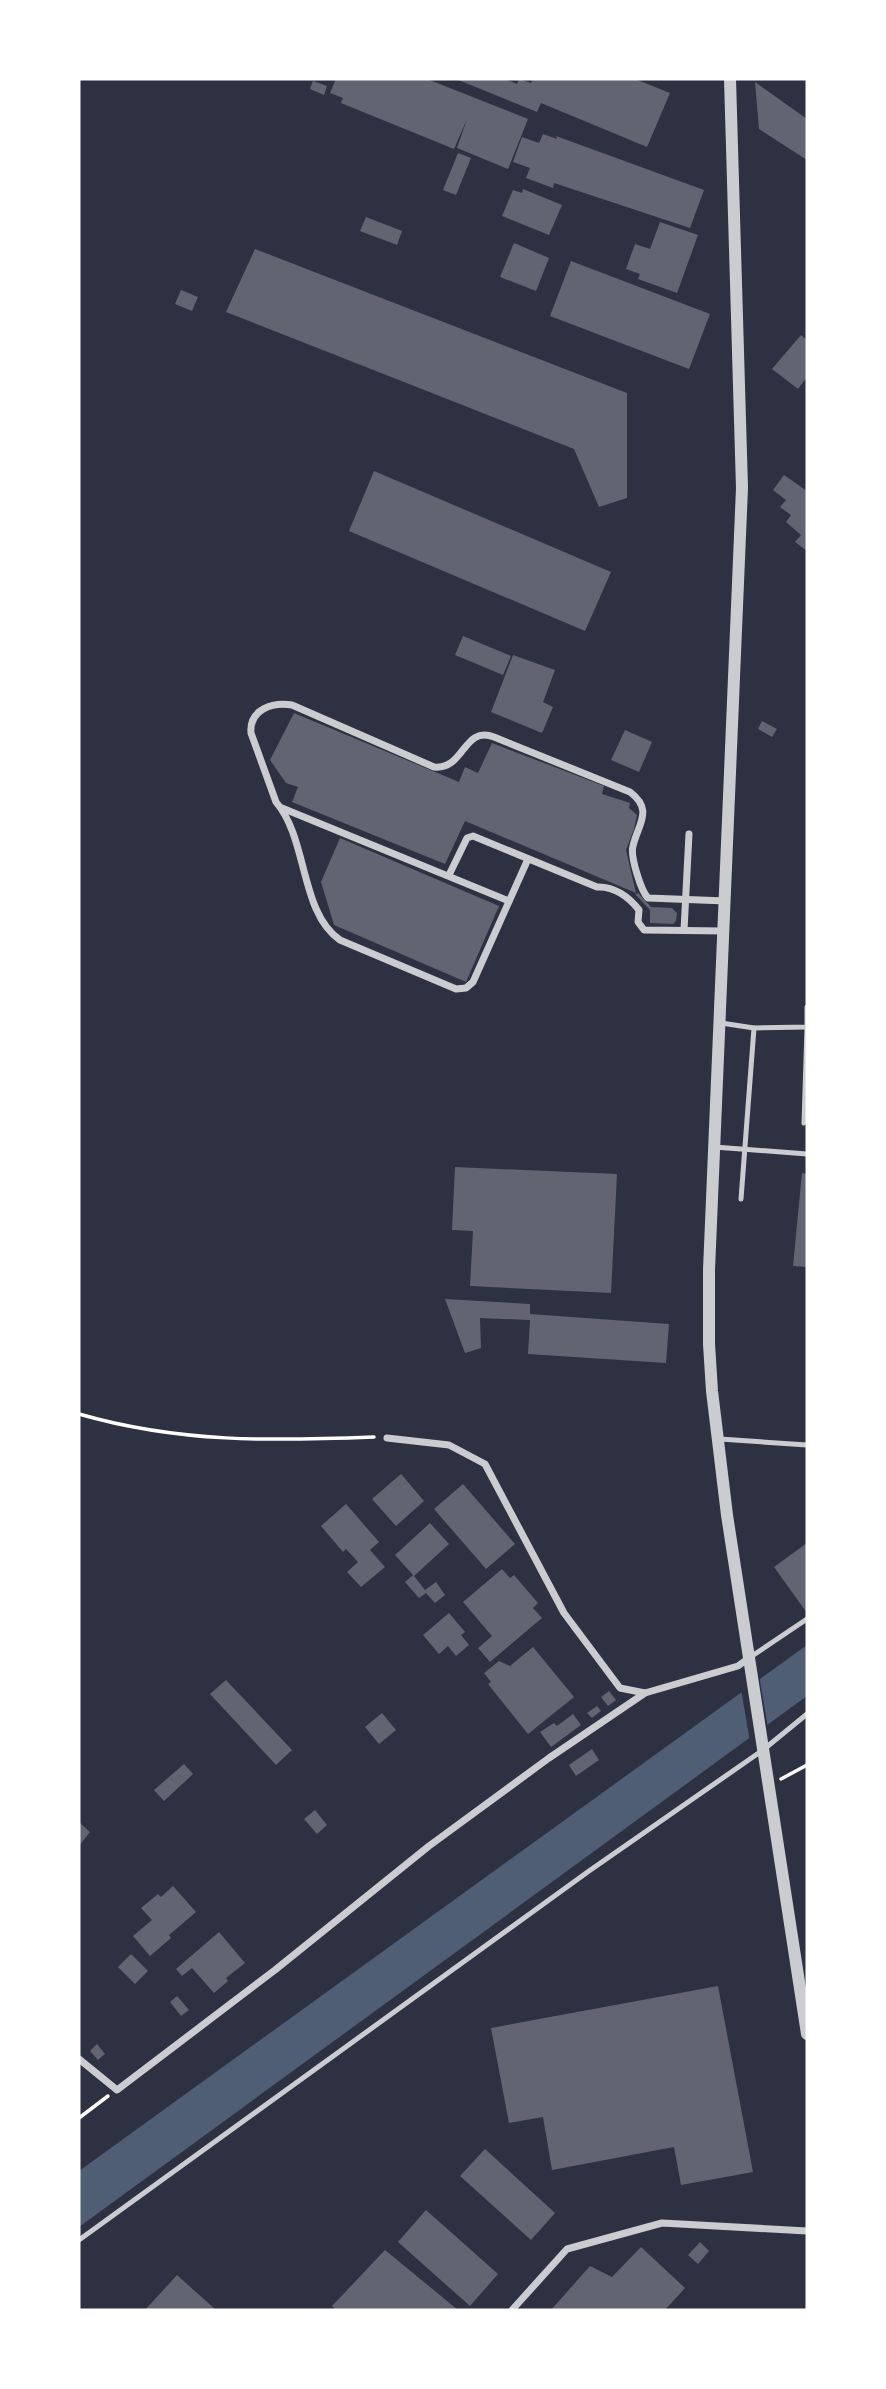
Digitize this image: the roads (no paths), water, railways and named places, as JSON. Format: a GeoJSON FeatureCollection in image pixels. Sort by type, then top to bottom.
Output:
{"type":"FeatureCollection","features":[{"type":"Feature","properties":{"kind":"street"},"geometry":{"type":"LineString","coordinates":[[730,79],[742,488],[709,1270],[709,1344],[716,1439],[807,2034]]}},
{"type":"Feature","properties":{"kind":"street"},"geometry":{"type":"LineString","coordinates":[[528,859],[473,982],[466,988],[456,989],[340,940],[328,932],[305,879],[298,843],[276,802],[251,726],[255,716],[266,707],[277,703],[292,705],[441,767],[451,764],[471,739],[485,733],[629,792],[637,798],[644,810],[631,849],[643,893],[648,898],[726,901]]}},
{"type":"Feature","properties":{"kind":"street"},"geometry":{"type":"LineString","coordinates":[[281,808],[509,901]]}},
{"type":"Feature","properties":{"kind":"street"},"geometry":{"type":"LineString","coordinates":[[684,930],[689,834]]}},
{"type":"Feature","properties":{"kind":"street"},"geometry":{"type":"LineString","coordinates":[[449,875],[467,838],[473,836],[597,887],[629,897],[639,910],[638,922],[644,930],[724,931]]}},
{"type":"Feature","properties":{"kind":"street"},"geometry":{"type":"LineString","coordinates":[[387,1438],[449,1445],[485,1464],[564,1613],[620,1688],[645,1693]]}},
{"type":"Feature","properties":{"kind":"street"},"geometry":{"type":"LineString","coordinates":[[79,2059],[117,2090],[275,1970],[429,1846],[549,1758],[645,1693],[738,1666],[749,1658]]}},
{"type":"Feature","properties":{"kind":"street"},"geometry":{"type":"LineString","coordinates":[[512,2310],[567,2249],[662,2223],[807,2231]]}},
{"type":"Feature","properties":{"kind":"lane"},"geometry":{"type":"LineString","coordinates":[[804,1123],[807,1007]]}},
{"type":"Feature","properties":{"kind":"lane"},"geometry":{"type":"LineString","coordinates":[[721,1023],[754,1028],[807,1027]]}},
{"type":"Feature","properties":{"kind":"lane"},"geometry":{"type":"LineString","coordinates":[[741,1199],[754,1028]]}},
{"type":"Feature","properties":{"kind":"lane"},"geometry":{"type":"LineString","coordinates":[[714,1147],[807,1154]]}},
{"type":"Feature","properties":{"kind":"lane"},"geometry":{"type":"LineString","coordinates":[[716,1439],[807,1445]]}},
{"type":"Feature","properties":{"kind":"lane"},"geometry":{"type":"LineString","coordinates":[[749,1658],[807,1619]]}},
{"type":"Feature","properties":{"kind":"lane"},"geometry":{"type":"LineString","coordinates":[[79,2240],[807,1714]]}},
{"type":"Feature","properties":{"kind":"water"},"geometry":{"type":"Polygon","coordinates":[[[807,1645],[807,1696],[79,2227],[79,2171],[807,1645]]]}}]}
